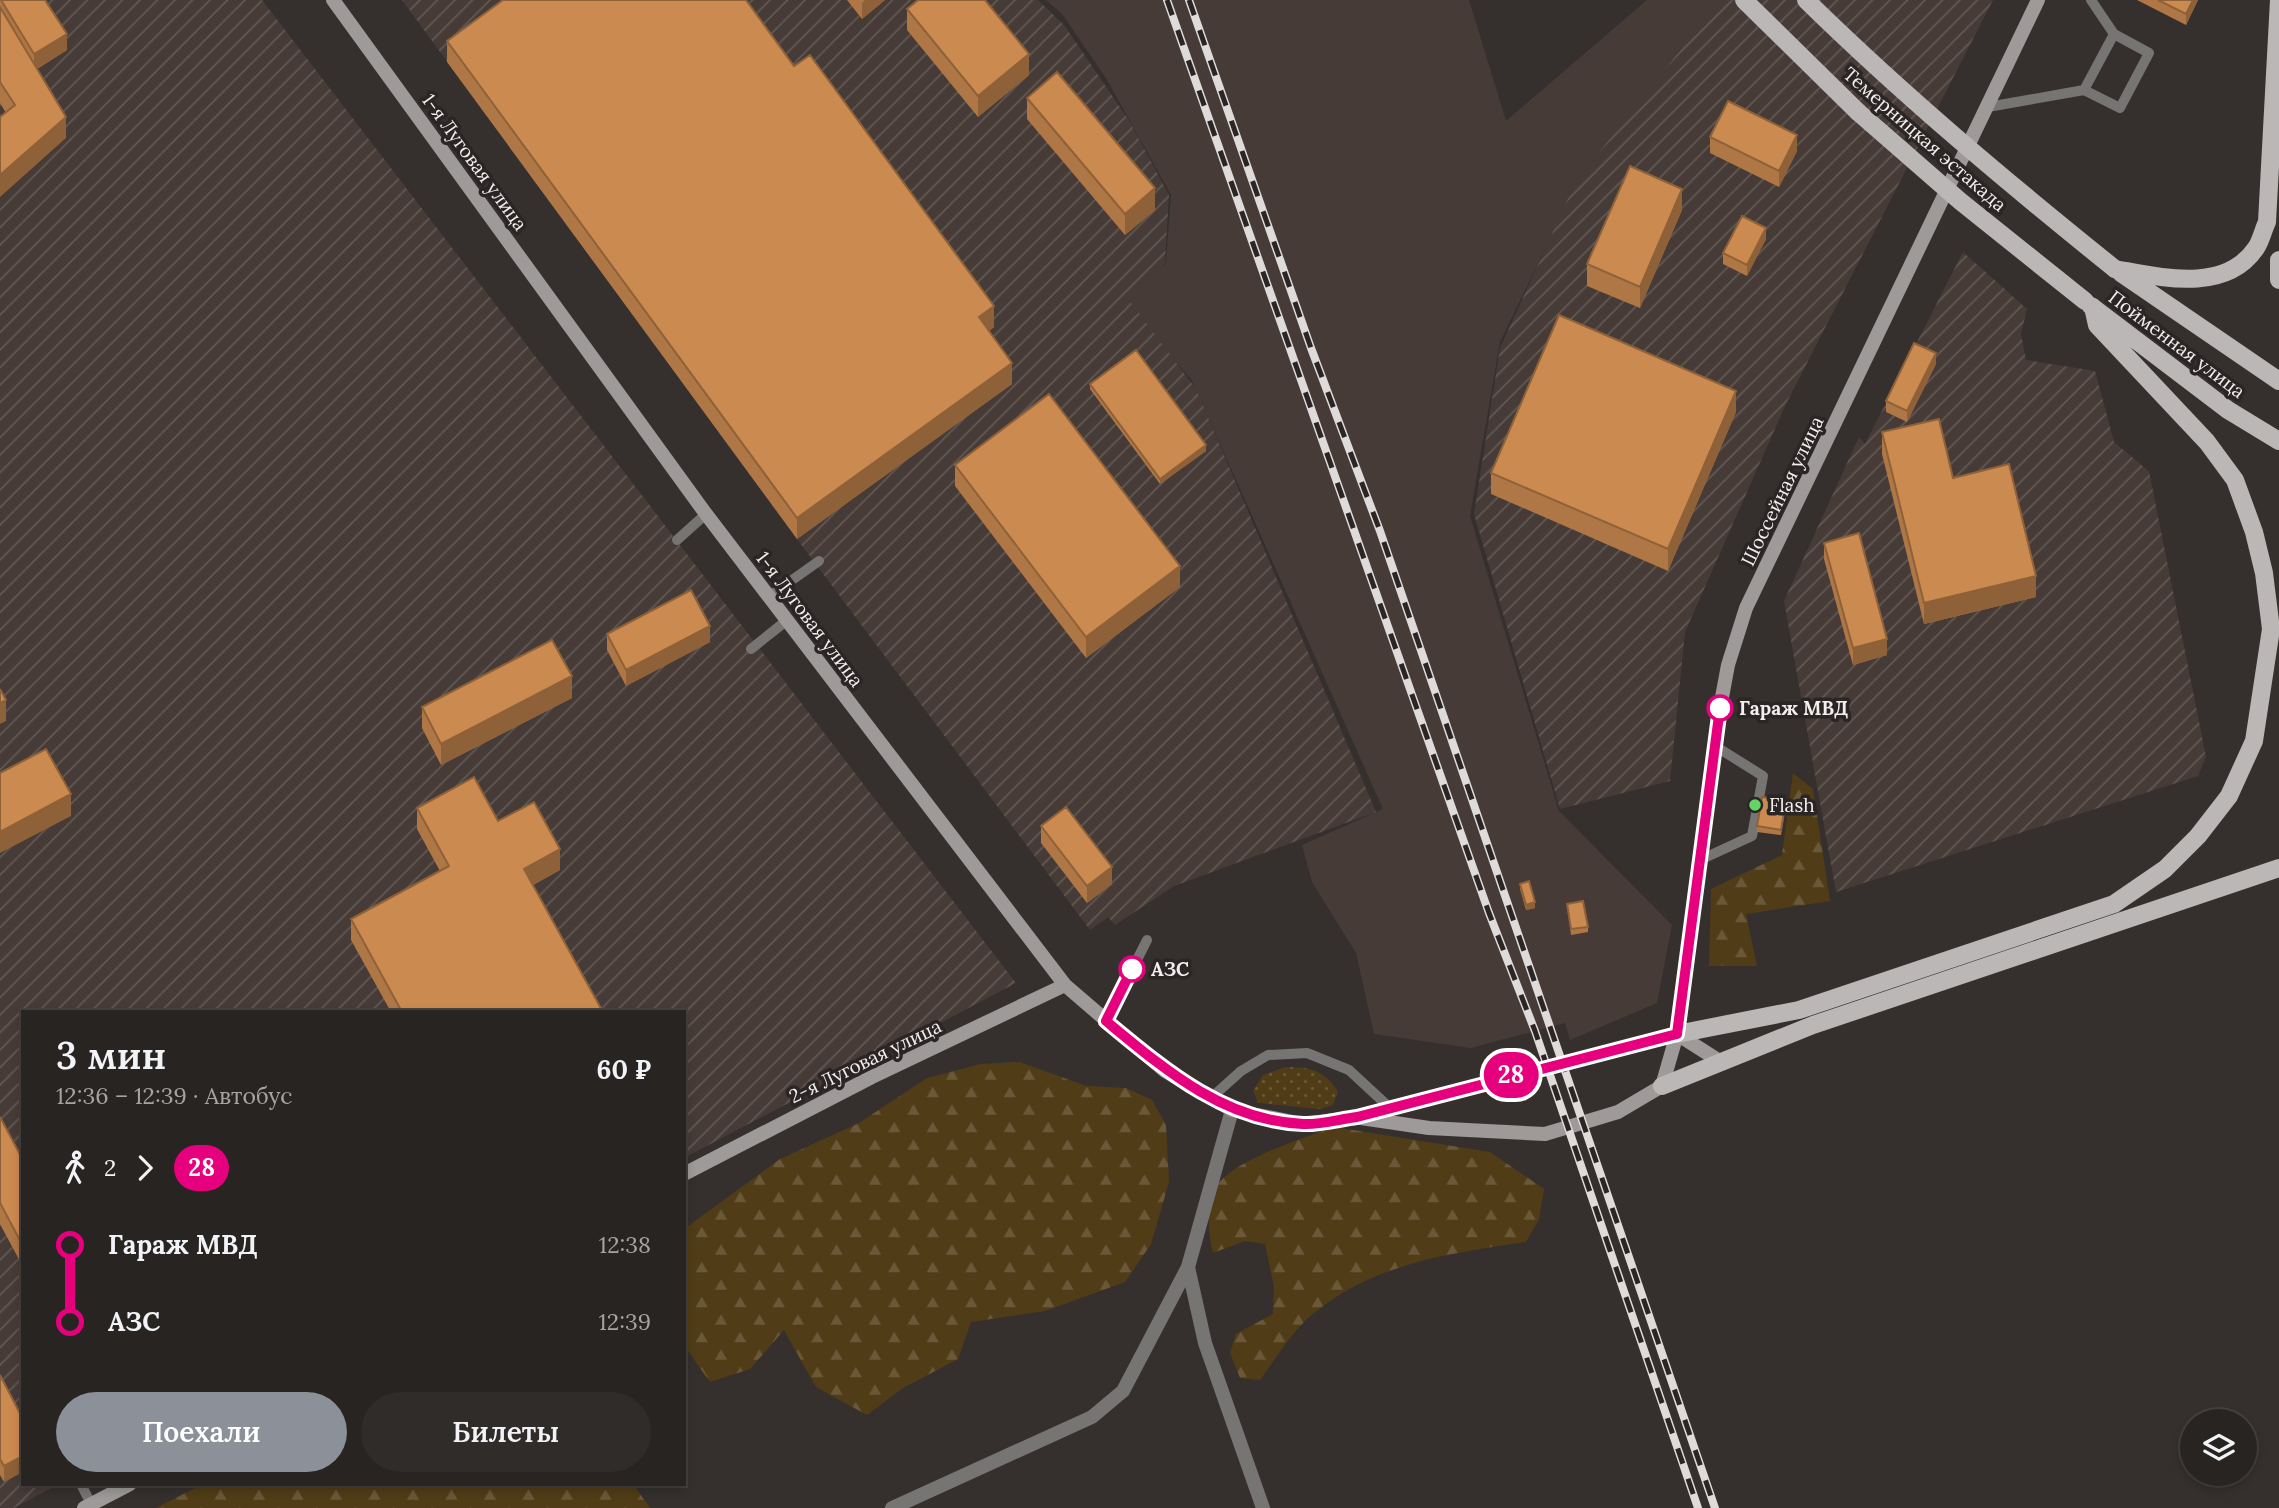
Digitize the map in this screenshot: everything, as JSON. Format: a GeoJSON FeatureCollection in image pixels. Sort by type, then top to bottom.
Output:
{"type":"FeatureCollection","features":[{"type":"Feature","properties":{"kind":"main road","name":"1-я Луговая улица"},"geometry":{"type":"LineString","coordinates":[[334,0],[706,514],[1065,985],[1165,1070],[1232,1110],[1303,1124],[1357,1117]]}},
{"type":"Feature","properties":{"kind":"main road","name":"Темерницкая эстакада"},"geometry":{"type":"LineString","coordinates":[[1744,0],[1858,112],[1960,201],[2089,304]]}},
{"type":"Feature","properties":{"kind":"main road","name":"Темерницкая эстакада"},"geometry":{"type":"LineString","coordinates":[[1806,0],[1888,80],[1977,158],[2115,269]]}},
{"type":"Feature","properties":{"kind":"main road","name":"Шоссейная улица"},"geometry":{"type":"LineString","coordinates":[[1677,1034],[1728,665],[1746,608],[2038,0]]}},
{"type":"Feature","properties":{"kind":"main road"},"geometry":{"type":"LineString","coordinates":[[2115,269],[2173,280],[2207,278],[2239,265],[2256,247],[2267,222],[2279,0]]}},
{"type":"Feature","properties":{"kind":"main road"},"geometry":{"type":"LineString","coordinates":[[2279,260],[2279,280]]}},
{"type":"Feature","properties":{"kind":"main road","name":"Пойменная улица"},"geometry":{"type":"LineString","coordinates":[[2115,269],[2279,381]]}},
{"type":"Feature","properties":{"kind":"main road","name":"Пойменная улица"},"geometry":{"type":"LineString","coordinates":[[2089,304],[2228,410],[2279,441]]}},
{"type":"Feature","properties":{"kind":"main road"},"geometry":{"type":"LineString","coordinates":[[1357,1117],[1677,1034],[1800,1010],[2115,904],[2165,869],[2198,836],[2229,796],[2254,741],[2271,629],[2264,572],[2254,532],[2235,480],[2207,442],[2097,325],[2089,304]]}},
{"type":"Feature","properties":{"kind":"main road"},"geometry":{"type":"LineString","coordinates":[[1357,1117],[1429,1128],[1545,1134],[1618,1112],[1661,1086],[1813,1025],[2279,868]]}},
{"type":"Feature","properties":{"kind":"main road","name":"2-я Луговая улица"},"geometry":{"type":"LineString","coordinates":[[686,1173],[872,1077],[1065,985]]}},
{"type":"Feature","properties":{"kind":"main road"},"geometry":{"type":"LineString","coordinates":[[1677,1034],[1721,1062]]}},
{"type":"Feature","properties":{"kind":"main road"},"geometry":{"type":"LineString","coordinates":[[1661,1086],[1677,1034]]}},
{"type":"Feature","properties":{"kind":"main road"},"geometry":{"type":"LineString","coordinates":[[87,1506],[126,1486]]}},
{"type":"Feature","properties":{"kind":"street"},"geometry":{"type":"LineString","coordinates":[[892,1508],[1092,1418],[1123,1391],[1188,1266],[1232,1110]]}},
{"type":"Feature","properties":{"kind":"street"},"geometry":{"type":"LineString","coordinates":[[1188,1266],[1205,1343],[1264,1508]]}},
{"type":"Feature","properties":{"kind":"lane"},"geometry":{"type":"LineString","coordinates":[[1988,107],[2084,90],[2120,108],[2149,53],[2114,34],[2091,0]]}},
{"type":"Feature","properties":{"kind":"lane"},"geometry":{"type":"LineString","coordinates":[[2084,90],[2114,34]]}},
{"type":"Feature","properties":{"kind":"lane"},"geometry":{"type":"LineString","coordinates":[[677,540],[706,514]]}},
{"type":"Feature","properties":{"kind":"lane"},"geometry":{"type":"LineString","coordinates":[[768,597],[819,561]]}},
{"type":"Feature","properties":{"kind":"lane"},"geometry":{"type":"LineString","coordinates":[[751,649],[786,621]]}},
{"type":"Feature","properties":{"kind":"lane"},"geometry":{"type":"LineString","coordinates":[[1700,860],[1752,836],[1763,776],[1715,746]]}},
{"type":"Feature","properties":{"kind":"lane"},"geometry":{"type":"LineString","coordinates":[[1106,1021],[1147,940]]}},
{"type":"Feature","properties":{"kind":"lane"},"geometry":{"type":"LineString","coordinates":[[1211,1098],[1241,1071],[1268,1055],[1307,1053],[1349,1070],[1389,1107]]}},
{"type":"Feature","properties":{"kind":"lane"},"geometry":{"type":"LineString","coordinates":[[82,1486],[87,1506]]}},
{"type":"Feature","properties":{"kind":"shaded area"},"geometry":{"type":"Polygon","coordinates":[[[0,0],[262,0],[1016,983],[686,1157],[686,1010],[21,1010],[21,1486],[55,1486],[14,1508],[0,1508],[0,0]]]}},
{"type":"Feature","properties":{"kind":"shaded area"},"geometry":{"type":"Polygon","coordinates":[[[402,0],[1038,0],[1064,25],[1130,122],[1169,195],[1165,263],[1129,300],[1196,389],[1376,812],[1174,886],[1115,925],[1108,917],[1090,930],[797,539],[402,0]]]}},
{"type":"Feature","properties":{"kind":"shaded area"},"geometry":{"type":"Polygon","coordinates":[[[1046,0],[1469,0],[1506,121],[1647,0],[1721,0],[1577,183],[1500,342],[1470,516],[1559,811],[1672,925],[1657,1003],[1570,1040],[1565,1023],[1471,1048],[1374,1034],[1356,953],[1312,882],[1302,845],[1383,809],[1191,379],[1121,301],[1166,263],[1171,195],[1106,78],[1062,14],[1046,0]]]}},
{"type":"Feature","properties":{"kind":"shaded area"},"geometry":{"type":"Polygon","coordinates":[[[1720,0],[1993,0],[1786,404],[1685,632],[1670,781],[1560,809],[1474,514],[1500,348],[1575,183],[1720,0]]]}},
{"type":"Feature","properties":{"kind":"shaded area"},"geometry":{"type":"Polygon","coordinates":[[[1963,252],[2027,309],[2021,334],[2026,360],[2095,371],[2114,442],[2149,471],[2206,757],[2198,776],[1836,892],[1784,601],[1859,437],[1865,444],[1963,252]]]}},
{"type":"Feature","properties":{"kind":"green space"},"geometry":{"type":"Polygon","coordinates":[[[1793,773],[1813,789],[1830,901],[1746,914],[1757,966],[1709,966],[1711,889],[1782,855],[1793,773]]]}},
{"type":"Feature","properties":{"kind":"green space"},"geometry":{"type":"Polygon","coordinates":[[[1020,1062],[1086,1086],[1126,1088],[1152,1100],[1166,1125],[1169,1182],[1151,1244],[1125,1282],[1045,1311],[971,1322],[958,1359],[903,1388],[867,1415],[816,1387],[784,1330],[750,1369],[710,1382],[686,1348],[686,1228],[780,1159],[859,1123],[927,1078],[981,1064],[1020,1062]]]}},
{"type":"Feature","properties":{"kind":"green space"},"geometry":{"type":"Polygon","coordinates":[[[1285,1067],[1309,1069],[1322,1074],[1338,1092],[1333,1105],[1320,1109],[1258,1103],[1253,1091],[1263,1075],[1285,1067]]]}},
{"type":"Feature","properties":{"kind":"green space"},"geometry":{"type":"Polygon","coordinates":[[[1334,1127],[1490,1152],[1544,1189],[1539,1219],[1526,1242],[1442,1256],[1388,1271],[1362,1282],[1306,1320],[1260,1380],[1240,1378],[1230,1353],[1236,1334],[1273,1314],[1274,1287],[1265,1244],[1245,1241],[1213,1253],[1209,1221],[1212,1196],[1223,1179],[1235,1169],[1287,1144],[1334,1127]]]}},
{"type":"Feature","properties":{"kind":"green space"},"geometry":{"type":"Polygon","coordinates":[[[199,1486],[634,1486],[650,1508],[156,1508],[199,1486]]]}},
{"type":"Feature","properties":{"kind":"building"},"geometry":{"type":"Polygon","coordinates":[[[1,0],[45,0],[67,34],[34,54],[1,0]]]}},
{"type":"Feature","properties":{"kind":"building"},"geometry":{"type":"Polygon","coordinates":[[[503,0],[746,0],[794,66],[810,55],[994,306],[979,317],[1012,363],[797,518],[447,41],[503,0]]]}},
{"type":"Feature","properties":{"kind":"building"},"geometry":{"type":"Polygon","coordinates":[[[918,0],[985,0],[1029,54],[978,96],[907,9],[918,0]]]}},
{"type":"Feature","properties":{"kind":"building"},"geometry":{"type":"Polygon","coordinates":[[[2158,0],[2193,0],[2186,14],[2158,0]]]}},
{"type":"Feature","properties":{"kind":"building"},"geometry":{"type":"Polygon","coordinates":[[[0,7],[66,117],[0,175],[0,117],[15,105],[0,82],[0,7]]]}},
{"type":"Feature","properties":{"kind":"building"},"geometry":{"type":"Polygon","coordinates":[[[1057,72],[1155,188],[1125,214],[1027,98],[1057,72]]]}},
{"type":"Feature","properties":{"kind":"building"},"geometry":{"type":"Polygon","coordinates":[[[1728,101],[1797,135],[1779,171],[1710,137],[1728,101]]]}},
{"type":"Feature","properties":{"kind":"building"},"geometry":{"type":"Polygon","coordinates":[[[1630,166],[1682,189],[1640,287],[1587,264],[1630,166]]]}},
{"type":"Feature","properties":{"kind":"building"},"geometry":{"type":"Polygon","coordinates":[[[1742,216],[1766,228],[1747,265],[1723,253],[1742,216]]]}},
{"type":"Feature","properties":{"kind":"building"},"geometry":{"type":"Polygon","coordinates":[[[1559,315],[1736,391],[1668,549],[1491,473],[1559,315]]]}},
{"type":"Feature","properties":{"kind":"building"},"geometry":{"type":"Polygon","coordinates":[[[1914,343],[1936,353],[1907,411],[1886,401],[1914,343]]]}},
{"type":"Feature","properties":{"kind":"building"},"geometry":{"type":"Polygon","coordinates":[[[1136,350],[1206,445],[1160,479],[1090,384],[1136,350]]]}},
{"type":"Feature","properties":{"kind":"building"},"geometry":{"type":"Polygon","coordinates":[[[1049,394],[1180,566],[1086,637],[955,465],[1049,394]]]}},
{"type":"Feature","properties":{"kind":"building"},"geometry":{"type":"Polygon","coordinates":[[[1939,419],[1953,478],[2009,464],[2036,576],[1924,603],[1882,432],[1939,419]]]}},
{"type":"Feature","properties":{"kind":"building"},"geometry":{"type":"Polygon","coordinates":[[[1859,533],[1887,639],[1853,648],[1824,543],[1859,533]]]}},
{"type":"Feature","properties":{"kind":"building"},"geometry":{"type":"Polygon","coordinates":[[[691,590],[710,626],[626,670],[607,634],[691,590]]]}},
{"type":"Feature","properties":{"kind":"building"},"geometry":{"type":"Polygon","coordinates":[[[552,640],[572,676],[441,744],[422,707],[552,640]]]}},
{"type":"Feature","properties":{"kind":"building"},"geometry":{"type":"Polygon","coordinates":[[[0,689],[6,700],[0,703],[0,689]]]}},
{"type":"Feature","properties":{"kind":"building"},"geometry":{"type":"Polygon","coordinates":[[[46,749],[71,794],[0,832],[0,773],[46,749]]]}},
{"type":"Feature","properties":{"kind":"building"},"geometry":{"type":"Polygon","coordinates":[[[474,777],[498,821],[534,802],[560,849],[524,869],[602,1010],[401,1010],[351,919],[449,866],[417,808],[474,777]]]}},
{"type":"Feature","properties":{"kind":"building"},"geometry":{"type":"Polygon","coordinates":[[[1762,797],[1786,800],[1781,830],[1757,826],[1762,797]]]}},
{"type":"Feature","properties":{"kind":"building"},"geometry":{"type":"Polygon","coordinates":[[[1066,807],[1112,867],[1087,886],[1041,826],[1066,807]]]}},
{"type":"Feature","properties":{"kind":"building"},"geometry":{"type":"Polygon","coordinates":[[[1529,881],[1535,902],[1526,905],[1520,884],[1529,881]]]}},
{"type":"Feature","properties":{"kind":"building"},"geometry":{"type":"Polygon","coordinates":[[[1583,901],[1588,927],[1571,929],[1567,904],[1583,901]]]}},
{"type":"Feature","properties":{"kind":"building"},"geometry":{"type":"Polygon","coordinates":[[[0,1117],[21,1156],[21,1242],[0,1203],[0,1117]]]}},
{"type":"Feature","properties":{"kind":"building"},"geometry":{"type":"Polygon","coordinates":[[[0,1375],[21,1415],[21,1457],[4,1466],[0,1459],[0,1375]]]}},
{"type":"Feature","properties":{"kind":"railway"},"geometry":{"type":"LineString","coordinates":[[1167,0],[1489,913],[1535,1031],[1698,1508]]}},
{"type":"Feature","properties":{"kind":"railway"},"geometry":{"type":"LineString","coordinates":[[1189,0],[1311,348],[1380,531],[1715,1508]]}},
{"type":"Feature","properties":{"kind":"bus line","name":"28"},"geometry":{"type":"LineString","coordinates":[[1132,969],[1106,1021],[1165,1070],[1232,1110],[1303,1124],[1357,1117],[1425,1097],[1677,1034],[1720,708]]}},
{"type":"Feature","properties":{"kind":"place","name":"Гараж МВД"},"geometry":{"type":"Point","coordinates":[1720,708]}},
{"type":"Feature","properties":{"kind":"place","name":"Flash"},"geometry":{"type":"Point","coordinates":[1755,805]}},
{"type":"Feature","properties":{"kind":"place","name":"АЗС"},"geometry":{"type":"Point","coordinates":[1132,969]}}]}
